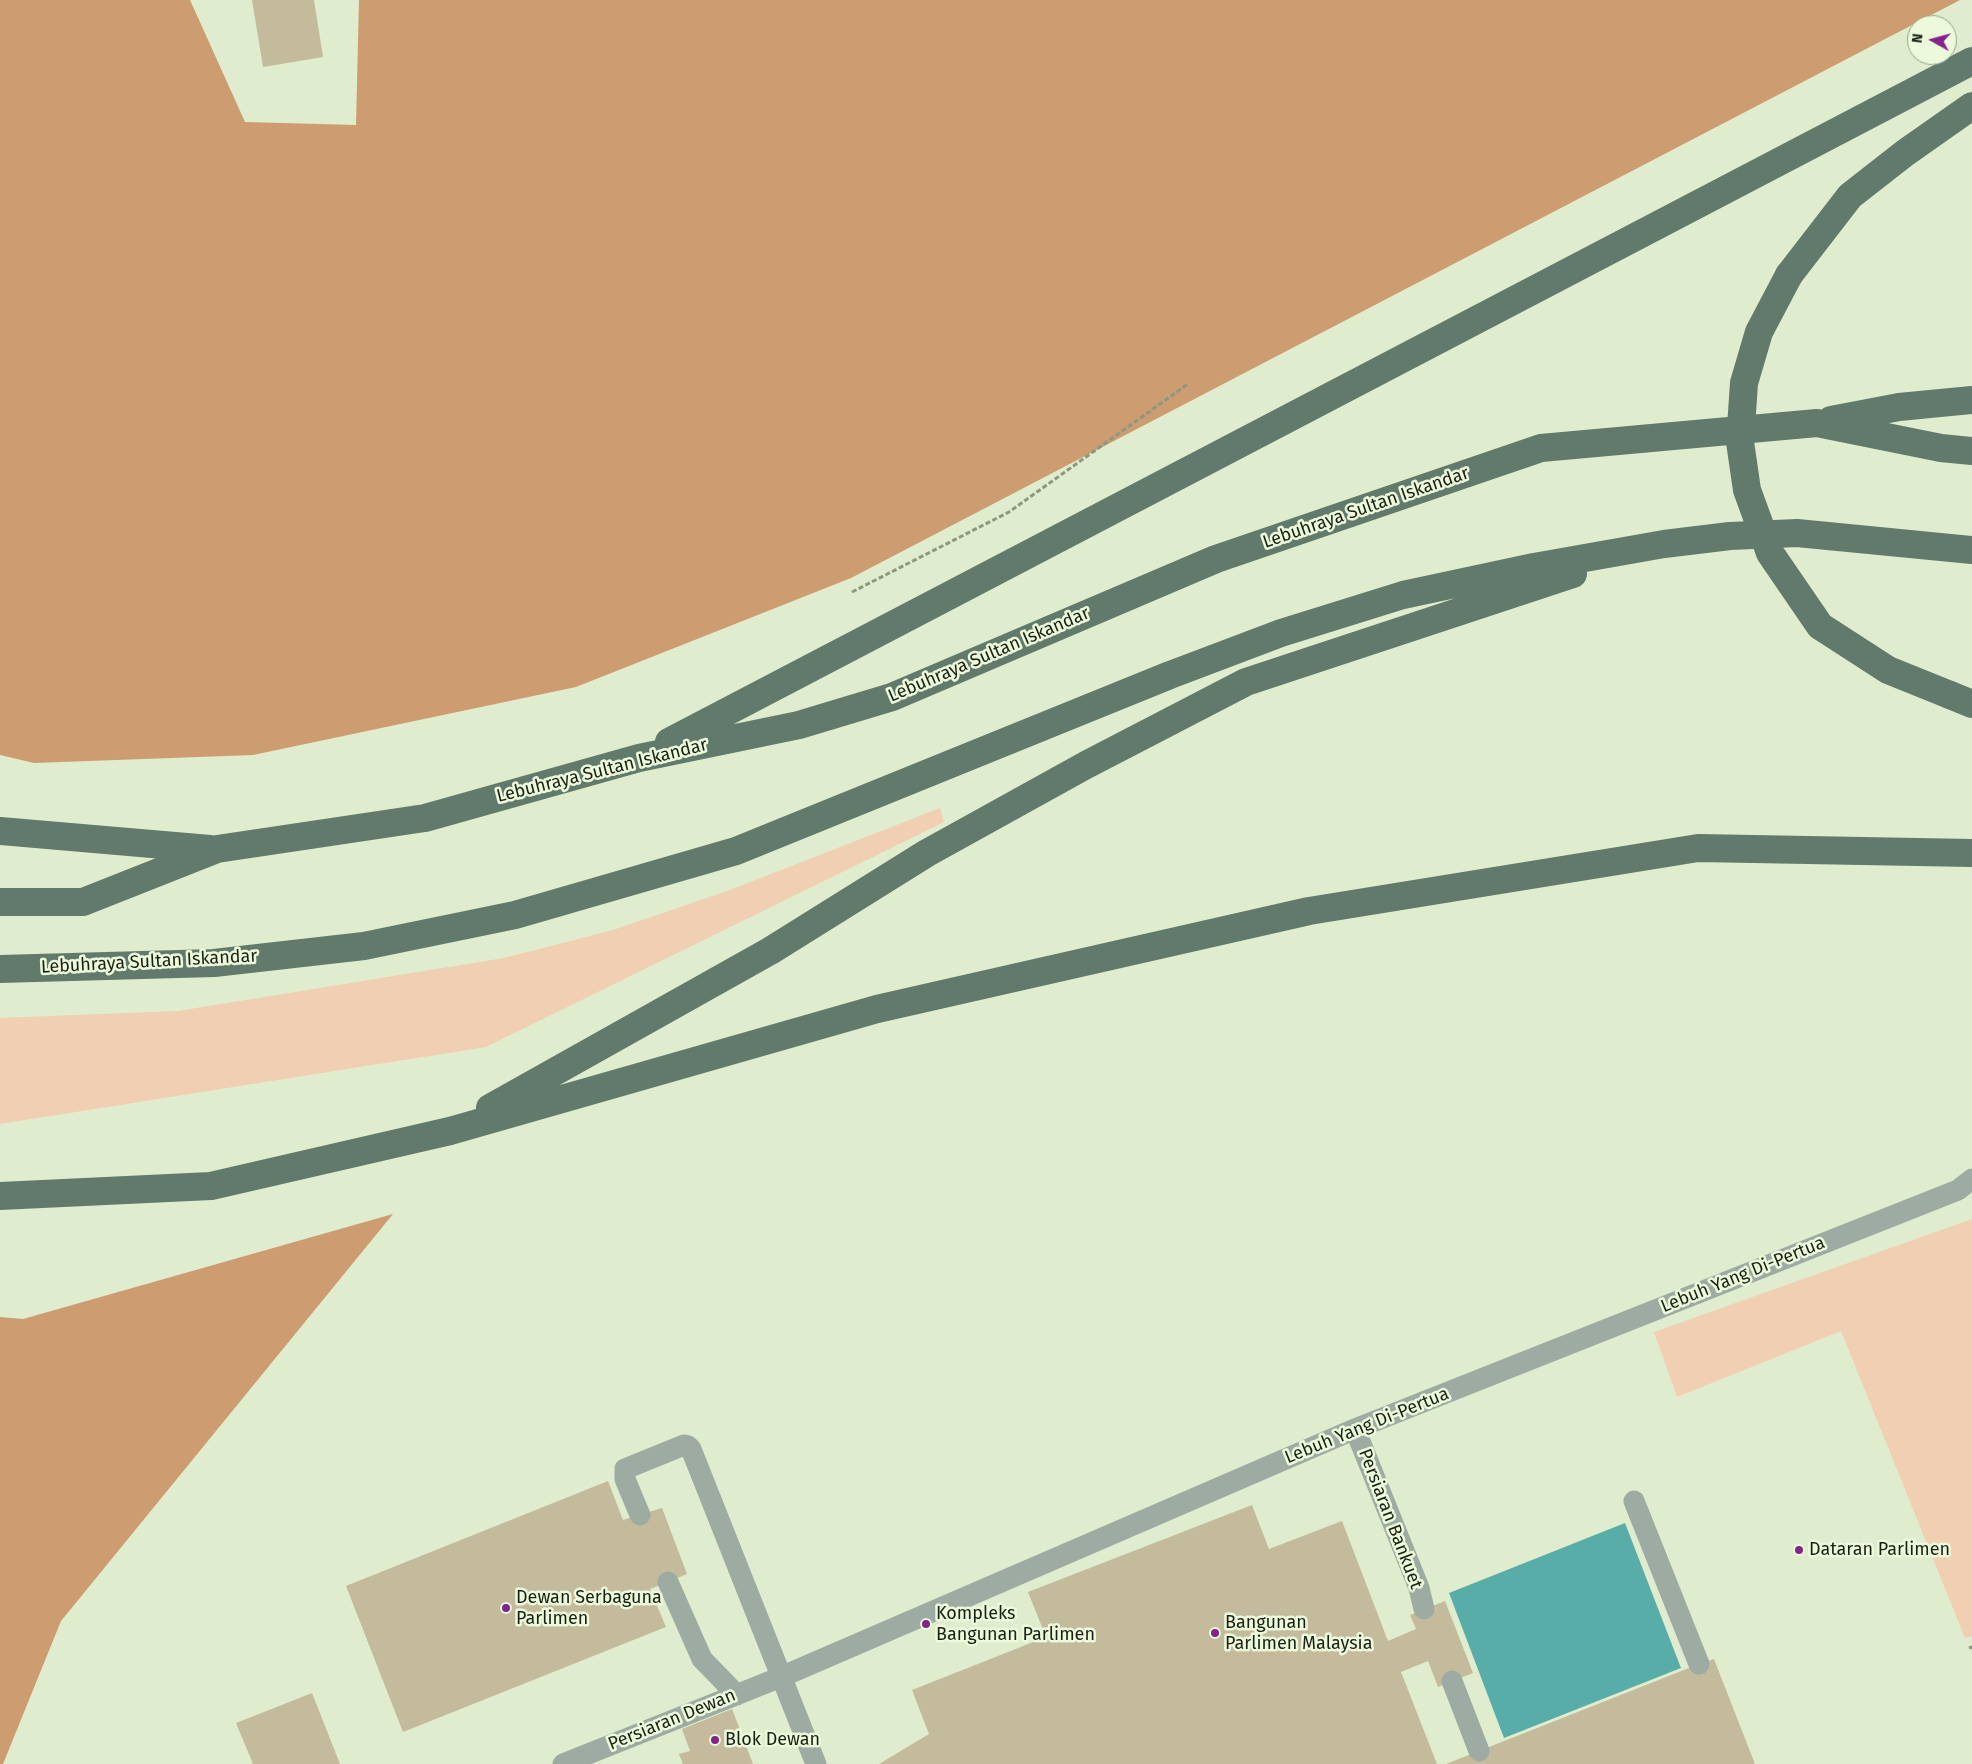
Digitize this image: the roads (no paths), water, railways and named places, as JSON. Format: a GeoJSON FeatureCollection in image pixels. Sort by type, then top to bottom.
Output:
{"type":"FeatureCollection","features":[{"type":"Feature","properties":{"kind":"main road"},"geometry":{"type":"LineString","coordinates":[[639,758],[1972,61]]}},
{"type":"Feature","properties":{"kind":"main road"},"geometry":{"type":"LineString","coordinates":[[1961,700],[1888,670],[1820,626],[1770,553],[1747,490],[1740,442],[1744,383],[1759,332],[1789,275],[1850,196],[1905,153],[1972,106]]}},
{"type":"Feature","properties":{"kind":"main road"},"geometry":{"type":"LineString","coordinates":[[1818,423],[1899,407],[1972,400]]}},
{"type":"Feature","properties":{"kind":"main road","name":"Lebuhraya Sultan Iskandar"},"geometry":{"type":"LineString","coordinates":[[0,902],[83,902],[217,849],[425,818],[639,758],[799,725],[892,697],[1216,559],[1541,448],[1818,423],[1941,448],[1972,451]]}},
{"type":"Feature","properties":{"kind":"main road","name":"Lebuhraya Sultan Iskandar"},"geometry":{"type":"LineString","coordinates":[[0,968],[214,963],[364,946],[515,915],[736,851],[1170,675],[1282,633],[1404,595],[1534,567],[1664,544],[1730,536],[1797,533],[1972,550]]}},
{"type":"Feature","properties":{"kind":"main road"},"geometry":{"type":"LineString","coordinates":[[450,1131],[770,952],[927,853],[1086,765],[1246,682],[1664,544]]}},
{"type":"Feature","properties":{"kind":"main road"},"geometry":{"type":"LineString","coordinates":[[0,831],[217,849]]}},
{"type":"Feature","properties":{"kind":"main road"},"geometry":{"type":"LineString","coordinates":[[0,1196],[211,1186],[450,1131],[877,1009],[1309,911],[1698,848],[1972,853]]}},
{"type":"Feature","properties":{"kind":"lane","name":"Lebuh Yang Di-Pertua"},"geometry":{"type":"LineString","coordinates":[[781,1677],[1355,1429],[1968,1188]]}},
{"type":"Feature","properties":{"kind":"lane","name":"Persiaran Bankuet"},"geometry":{"type":"LineString","coordinates":[[1355,1429],[1419,1588],[1424,1609]]}},
{"type":"Feature","properties":{"kind":"lane"},"geometry":{"type":"LineString","coordinates":[[640,1515],[625,1479],[626,1469],[684,1445],[691,1448],[816,1764]]}},
{"type":"Feature","properties":{"kind":"lane"},"geometry":{"type":"LineString","coordinates":[[1634,1501],[1699,1664]]}},
{"type":"Feature","properties":{"kind":"lane"},"geometry":{"type":"LineString","coordinates":[[668,1582],[702,1659],[737,1695]]}},
{"type":"Feature","properties":{"kind":"lane","name":"Persiaran Dewan"},"geometry":{"type":"LineString","coordinates":[[563,1764],[781,1677]]}},
{"type":"Feature","properties":{"kind":"lane"},"geometry":{"type":"LineString","coordinates":[[1452,1681],[1479,1751]]}},
{"type":"Feature","properties":{"kind":"water"},"geometry":{"type":"Polygon","coordinates":[[[1625,1523],[1681,1668],[1504,1738],[1449,1593],[1625,1523]]]}},
{"type":"Feature","properties":{"kind":"place","name":"Dataran Parlimen"},"geometry":{"type":"Point","coordinates":[1799,1550]}},
{"type":"Feature","properties":{"kind":"place","name":"Dewan Serbaguna Parlimen"},"geometry":{"type":"Point","coordinates":[506,1608]}},
{"type":"Feature","properties":{"kind":"place","name":"Kompleks Bangunan Parlimen"},"geometry":{"type":"Point","coordinates":[926,1624]}},
{"type":"Feature","properties":{"kind":"place","name":"Bangunan Parlimen Malaysia"},"geometry":{"type":"Point","coordinates":[1215,1633]}},
{"type":"Feature","properties":{"kind":"place","name":"Blok Dewan"},"geometry":{"type":"Point","coordinates":[715,1740]}}]}
